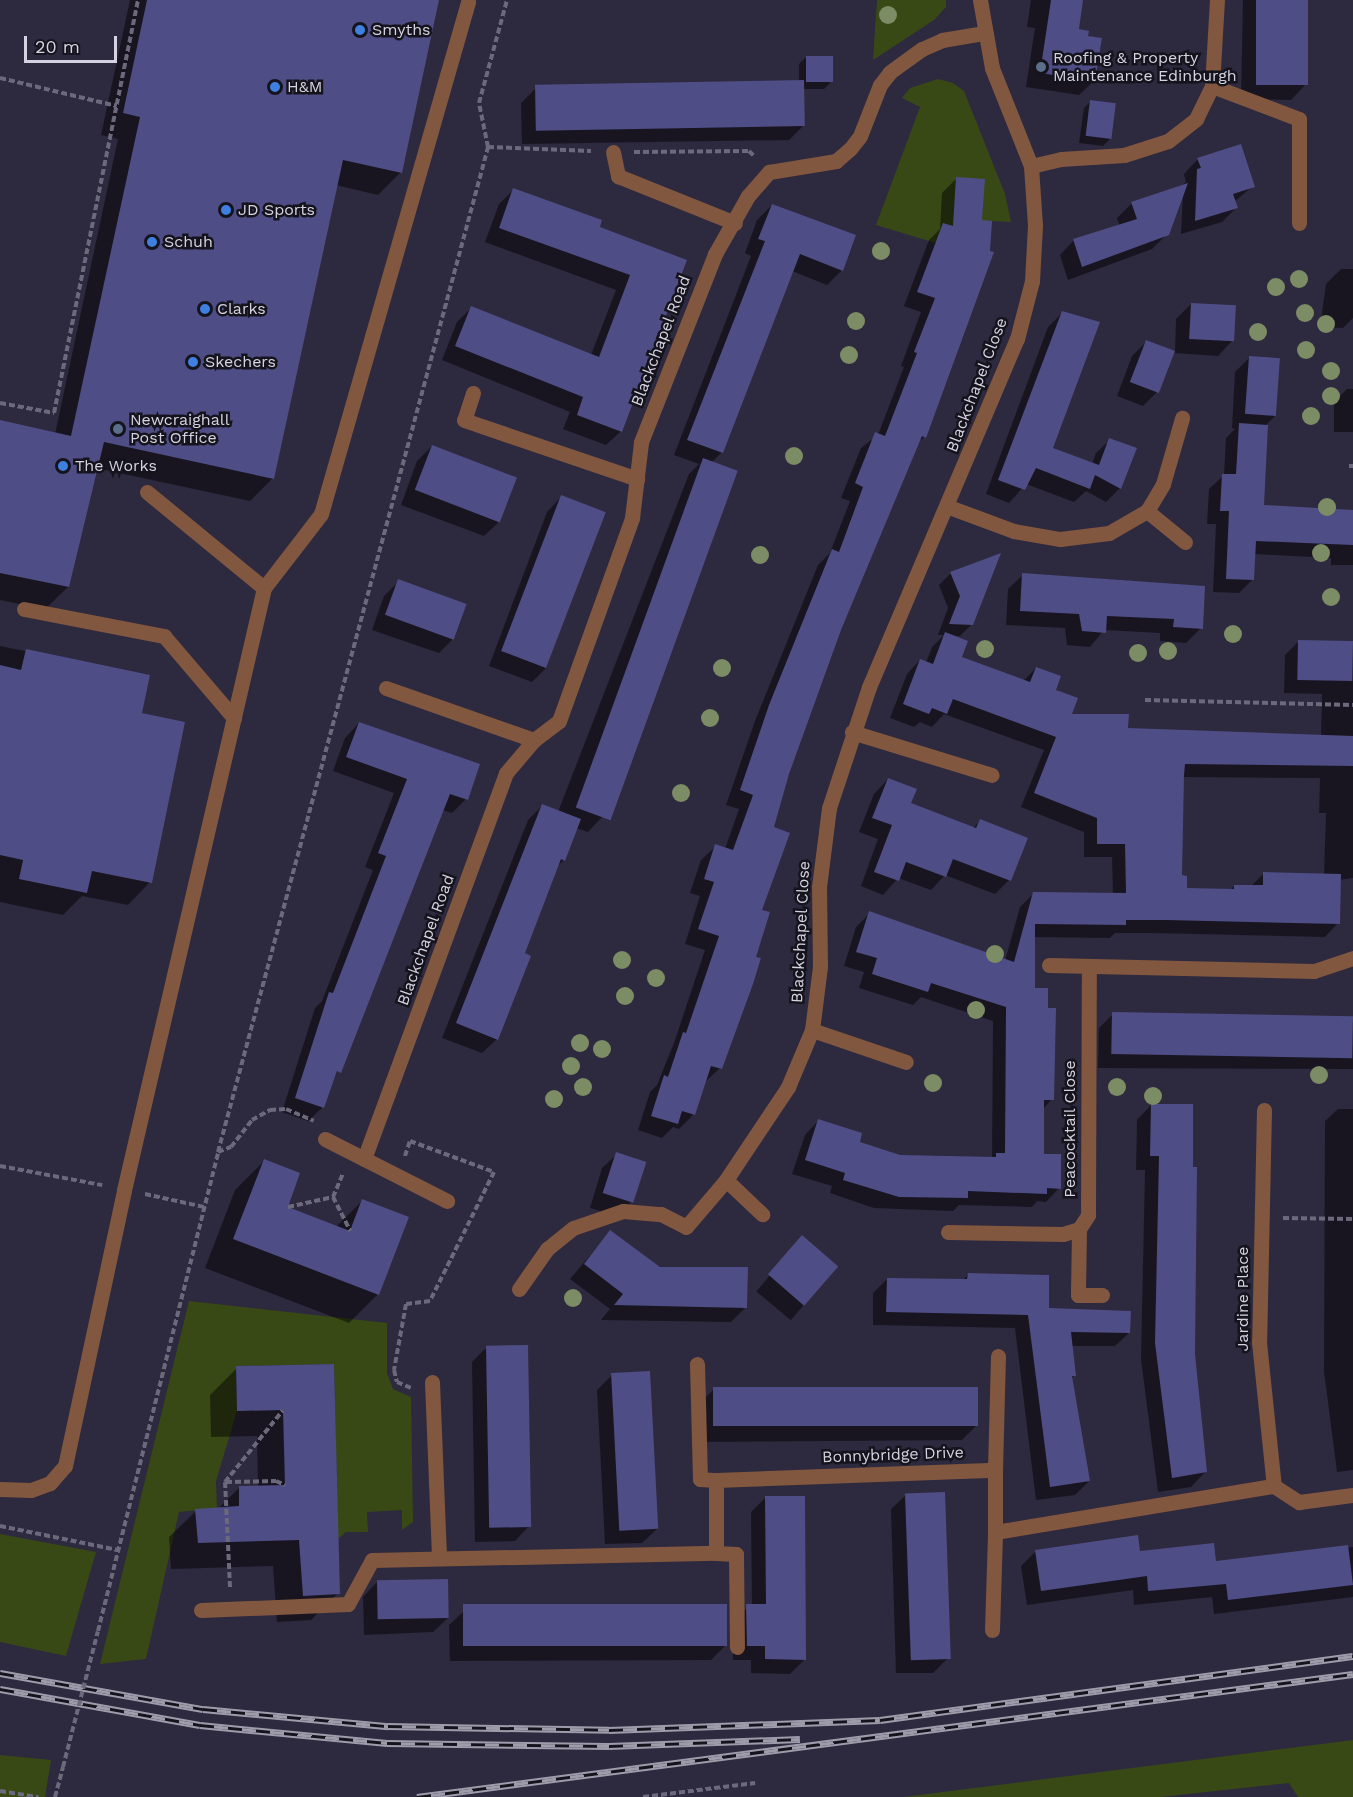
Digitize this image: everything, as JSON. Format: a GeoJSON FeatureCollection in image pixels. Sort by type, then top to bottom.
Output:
{"type":"FeatureCollection","features":[{"type":"Feature","properties":{"kind":"street","name":"Blackchapel Close"},"geometry":{"type":"LineString","coordinates":[[519,1289],[547,1250],[573,1228],[623,1211],[661,1214],[686,1227],[726,1180],[788,1087],[812,1030],[820,967],[819,887],[829,808],[852,732],[949,507],[1017,339],[1032,281],[1035,225],[1031,166],[1003,102],[984,33],[981,0]]}},
{"type":"Feature","properties":{"kind":"street"},"geometry":{"type":"LineString","coordinates":[[1031,166],[1061,159],[1124,155],[1168,141],[1196,119],[1212,87],[1217,0]]}},
{"type":"Feature","properties":{"kind":"street"},"geometry":{"type":"LineString","coordinates":[[0,1489],[32,1490],[50,1483],[65,1466],[72,1443],[124,1190],[264,588],[321,514],[468,2]]}},
{"type":"Feature","properties":{"kind":"street","name":"Blackchapel Road"},"geometry":{"type":"LineString","coordinates":[[364,1160],[506,773],[534,740],[560,721],[632,518],[641,442],[715,254],[735,223],[748,196],[769,172],[836,161],[850,149],[860,136],[880,86],[904,60],[942,40],[984,33]]}},
{"type":"Feature","properties":{"kind":"street"},"geometry":{"type":"LineString","coordinates":[[1212,87],[1299,119],[1299,223]]}},
{"type":"Feature","properties":{"kind":"street"},"geometry":{"type":"LineString","coordinates":[[613,152],[618,176],[735,223]]}},
{"type":"Feature","properties":{"kind":"street"},"geometry":{"type":"LineString","coordinates":[[473,393],[464,420],[637,479]]}},
{"type":"Feature","properties":{"kind":"street"},"geometry":{"type":"LineString","coordinates":[[949,507],[1014,531],[1060,539],[1109,533],[1147,511],[1162,484],[1182,418]]}},
{"type":"Feature","properties":{"kind":"street"},"geometry":{"type":"LineString","coordinates":[[147,492],[264,588]]}},
{"type":"Feature","properties":{"kind":"street"},"geometry":{"type":"LineString","coordinates":[[1147,511],[1185,542]]}},
{"type":"Feature","properties":{"kind":"street"},"geometry":{"type":"LineString","coordinates":[[24,609],[164,636],[234,718]]}},
{"type":"Feature","properties":{"kind":"street"},"geometry":{"type":"LineString","coordinates":[[386,688],[534,740]]}},
{"type":"Feature","properties":{"kind":"street"},"geometry":{"type":"LineString","coordinates":[[852,732],[992,775]]}},
{"type":"Feature","properties":{"kind":"street"},"geometry":{"type":"LineString","coordinates":[[1049,965],[1314,971],[1353,958]]}},
{"type":"Feature","properties":{"kind":"street","name":"Peacocktail Close"},"geometry":{"type":"LineString","coordinates":[[1089,966],[1088,1215],[1079,1229],[1078,1295],[1102,1295]]}},
{"type":"Feature","properties":{"kind":"street"},"geometry":{"type":"LineString","coordinates":[[812,1030],[906,1062]]}},
{"type":"Feature","properties":{"kind":"street","name":"Jardine Place"},"geometry":{"type":"LineString","coordinates":[[1263,1110],[1259,1342],[1274,1486]]}},
{"type":"Feature","properties":{"kind":"street"},"geometry":{"type":"LineString","coordinates":[[325,1140],[447,1201]]}},
{"type":"Feature","properties":{"kind":"street"},"geometry":{"type":"LineString","coordinates":[[726,1180],[762,1214]]}},
{"type":"Feature","properties":{"kind":"street"},"geometry":{"type":"LineString","coordinates":[[948,1232],[1063,1233],[1079,1229]]}},
{"type":"Feature","properties":{"kind":"street"},"geometry":{"type":"LineString","coordinates":[[992,1630],[998,1356]]}},
{"type":"Feature","properties":{"kind":"street"},"geometry":{"type":"LineString","coordinates":[[697,1364],[700,1479],[716,1480],[716,1553]]}},
{"type":"Feature","properties":{"kind":"street"},"geometry":{"type":"LineString","coordinates":[[432,1389],[439,1558]]}},
{"type":"Feature","properties":{"kind":"street","name":"Bonnybridge Drive"},"geometry":{"type":"LineString","coordinates":[[716,1480],[995,1470]]}},
{"type":"Feature","properties":{"kind":"street"},"geometry":{"type":"LineString","coordinates":[[995,1532],[1274,1486],[1299,1502],[1353,1495]]}},
{"type":"Feature","properties":{"kind":"street"},"geometry":{"type":"LineString","coordinates":[[201,1610],[348,1604],[372,1560],[736,1554],[737,1647]]}},
{"type":"Feature","properties":{"kind":"path"},"geometry":{"type":"LineString","coordinates":[[0,403],[54,413],[138,0]]}},
{"type":"Feature","properties":{"kind":"path"},"geometry":{"type":"LineString","coordinates":[[55,1797],[218,1152],[488,147],[478,103],[507,0]]}},
{"type":"Feature","properties":{"kind":"path"},"geometry":{"type":"LineString","coordinates":[[0,78],[117,106]]}},
{"type":"Feature","properties":{"kind":"path"},"geometry":{"type":"LineString","coordinates":[[1146,700],[1353,705]]}},
{"type":"Feature","properties":{"kind":"path"},"geometry":{"type":"LineString","coordinates":[[218,1152],[231,1147],[252,1120],[270,1110],[286,1108],[316,1122],[325,1140]]}},
{"type":"Feature","properties":{"kind":"path"},"geometry":{"type":"LineString","coordinates":[[398,1176],[410,1141],[494,1172],[430,1300],[406,1304],[394,1370],[397,1382],[432,1389]]}},
{"type":"Feature","properties":{"kind":"path"},"geometry":{"type":"LineString","coordinates":[[288,1207],[333,1197],[350,1231]]}},
{"type":"Feature","properties":{"kind":"path"},"geometry":{"type":"LineString","coordinates":[[1262,1218],[1353,1219]]}},
{"type":"Feature","properties":{"kind":"path"},"geometry":{"type":"LineString","coordinates":[[231,1610],[225,1482],[283,1410]]}},
{"type":"Feature","properties":{"kind":"path"},"geometry":{"type":"LineString","coordinates":[[225,1482],[276,1481],[285,1485]]}},
{"type":"Feature","properties":{"kind":"path"},"geometry":{"type":"LineString","coordinates":[[0,1526],[118,1550]]}},
{"type":"Feature","properties":{"kind":"path"},"geometry":{"type":"LineString","coordinates":[[643,1797],[755,1783]]}},
{"type":"Feature","properties":{"kind":"path"},"geometry":{"type":"LineString","coordinates":[[0,1791],[39,1797]]}},
{"type":"Feature","properties":{"kind":"green space"},"geometry":{"type":"Polygon","coordinates":[[[877,0],[946,0],[946,7],[934,20],[873,60],[877,0]]]}},
{"type":"Feature","properties":{"kind":"green space"},"geometry":{"type":"Polygon","coordinates":[[[938,79],[953,83],[964,91],[1005,194],[1011,222],[992,221],[991,232],[952,248],[876,225],[920,107],[902,98],[910,88],[938,79]]]}},
{"type":"Feature","properties":{"kind":"green space"},"geometry":{"type":"Polygon","coordinates":[[[189,1301],[387,1323],[387,1373],[393,1389],[411,1397],[413,1522],[402,1530],[402,1510],[367,1512],[368,1532],[346,1532],[338,1539],[334,1364],[236,1366],[237,1411],[216,1481],[217,1508],[179,1512],[146,1659],[100,1664],[189,1301]]]}},
{"type":"Feature","properties":{"kind":"green space"},"geometry":{"type":"Polygon","coordinates":[[[0,1534],[96,1552],[66,1656],[0,1642],[0,1534]]]}},
{"type":"Feature","properties":{"kind":"green space"},"geometry":{"type":"Polygon","coordinates":[[[1353,1740],[1353,1797],[1298,1797],[1289,1783],[1161,1797],[903,1797],[1353,1740]]]}},
{"type":"Feature","properties":{"kind":"green space"},"geometry":{"type":"Polygon","coordinates":[[[0,1755],[51,1760],[45,1797],[0,1797],[0,1755]]]}},
{"type":"Feature","properties":{"kind":"building"},"geometry":{"type":"Polygon","coordinates":[[[147,0],[439,0],[402,173],[343,160],[274,479],[104,442],[69,587],[0,573],[0,420],[71,436],[140,117],[123,113],[147,0]]]}},
{"type":"Feature","properties":{"kind":"building"},"geometry":{"type":"Polygon","coordinates":[[[1051,0],[1083,0],[1079,29],[1089,31],[1088,36],[1102,38],[1095,81],[1040,73],[1051,0]]]}},
{"type":"Feature","properties":{"kind":"building"},"geometry":{"type":"Polygon","coordinates":[[[1256,0],[1308,0],[1308,85],[1256,85],[1256,0]]]}},
{"type":"Feature","properties":{"kind":"building"},"geometry":{"type":"Polygon","coordinates":[[[806,56],[833,56],[833,82],[806,82],[806,56]]]}},
{"type":"Feature","properties":{"kind":"building"},"geometry":{"type":"Polygon","coordinates":[[[804,80],[805,126],[536,131],[535,85],[804,80]]]}},
{"type":"Feature","properties":{"kind":"building"},"geometry":{"type":"Polygon","coordinates":[[[1090,100],[1116,103],[1111,139],[1086,136],[1090,100]]]}},
{"type":"Feature","properties":{"kind":"building"},"geometry":{"type":"Polygon","coordinates":[[[1241,144],[1255,187],[1233,194],[1238,208],[1195,221],[1197,169],[1201,168],[1197,158],[1241,144]]]}},
{"type":"Feature","properties":{"kind":"building"},"geometry":{"type":"Polygon","coordinates":[[[956,177],[985,179],[982,220],[992,221],[990,251],[994,252],[926,438],[922,436],[841,630],[789,774],[774,827],[790,833],[762,910],[770,912],[756,957],[761,958],[722,1069],[711,1066],[695,1115],[682,1111],[678,1124],[651,1116],[664,1075],[668,1077],[683,1032],[686,1033],[719,936],[698,929],[714,882],[704,879],[715,844],[733,850],[753,795],[740,790],[769,705],[832,549],[839,552],[863,487],[855,483],[875,432],[885,436],[917,353],[914,352],[935,298],[917,292],[943,223],[953,226],[956,177]]]}},
{"type":"Feature","properties":{"kind":"building"},"geometry":{"type":"Polygon","coordinates":[[[1188,183],[1169,235],[1082,267],[1073,239],[1137,219],[1131,202],[1188,183]]]}},
{"type":"Feature","properties":{"kind":"building"},"geometry":{"type":"Polygon","coordinates":[[[513,188],[602,220],[600,227],[687,260],[622,432],[577,415],[583,397],[455,346],[471,306],[599,357],[630,275],[499,228],[513,188]]]}},
{"type":"Feature","properties":{"kind":"building"},"geometry":{"type":"Polygon","coordinates":[[[772,204],[856,235],[843,271],[800,254],[723,453],[687,440],[765,241],[758,239],[772,204]]]}},
{"type":"Feature","properties":{"kind":"building"},"geometry":{"type":"Polygon","coordinates":[[[1191,303],[1236,305],[1234,341],[1189,339],[1191,303]]]}},
{"type":"Feature","properties":{"kind":"building"},"geometry":{"type":"Polygon","coordinates":[[[1062,311],[1100,322],[1053,448],[1099,465],[1109,438],[1137,448],[1121,489],[1095,475],[1090,489],[1036,468],[1025,490],[998,480],[1062,311]]]}},
{"type":"Feature","properties":{"kind":"building"},"geometry":{"type":"Polygon","coordinates":[[[1146,340],[1175,351],[1159,393],[1130,382],[1146,340]]]}},
{"type":"Feature","properties":{"kind":"building"},"geometry":{"type":"Polygon","coordinates":[[[1249,356],[1280,358],[1276,416],[1245,414],[1249,356]]]}},
{"type":"Feature","properties":{"kind":"building"},"geometry":{"type":"Polygon","coordinates":[[[1239,423],[1268,425],[1264,505],[1353,510],[1353,545],[1256,541],[1254,580],[1226,579],[1229,511],[1220,511],[1222,474],[1236,474],[1239,423]]]}},
{"type":"Feature","properties":{"kind":"building"},"geometry":{"type":"Polygon","coordinates":[[[432,445],[517,478],[500,522],[415,490],[432,445]]]}},
{"type":"Feature","properties":{"kind":"building"},"geometry":{"type":"Polygon","coordinates":[[[703,458],[738,471],[611,820],[576,808],[703,458]]]}},
{"type":"Feature","properties":{"kind":"building"},"geometry":{"type":"Polygon","coordinates":[[[561,495],[606,512],[546,668],[501,651],[561,495]]]}},
{"type":"Feature","properties":{"kind":"building"},"geometry":{"type":"Polygon","coordinates":[[[1001,553],[973,625],[949,624],[960,596],[950,572],[1001,553]]]}},
{"type":"Feature","properties":{"kind":"building"},"geometry":{"type":"Polygon","coordinates":[[[1022,573],[1205,586],[1203,629],[1173,627],[1174,619],[1107,616],[1106,633],[1082,631],[1079,614],[1020,611],[1022,573]]]}},
{"type":"Feature","properties":{"kind":"building"},"geometry":{"type":"Polygon","coordinates":[[[398,579],[467,604],[454,640],[385,615],[398,579]]]}},
{"type":"Feature","properties":{"kind":"building"},"geometry":{"type":"Polygon","coordinates":[[[945,632],[968,641],[962,657],[1030,682],[1036,667],[1061,676],[1056,690],[1078,698],[1072,714],[1129,714],[1128,728],[1353,736],[1353,766],[1185,764],[1184,775],[1182,875],[1187,876],[1187,888],[1234,889],[1234,885],[1263,885],[1263,872],[1341,874],[1340,924],[1126,920],[1126,925],[1035,924],[1035,988],[1048,988],[1048,1008],[1056,1008],[1054,1100],[1044,1100],[1044,1154],[1061,1154],[1061,1189],[1047,1188],[1047,1194],[968,1191],[968,1198],[899,1197],[843,1180],[845,1173],[805,1160],[818,1119],[862,1133],[860,1142],[900,1155],[996,1157],[996,1153],[1005,1153],[1006,1007],[931,983],[928,992],[872,974],[877,958],[856,952],[869,911],[1014,962],[1033,892],[1126,893],[1125,844],[1097,844],[1097,818],[1034,793],[1056,737],[953,699],[947,714],[932,708],[929,714],[903,704],[920,659],[933,664],[945,632]]]}},
{"type":"Feature","properties":{"kind":"building"},"geometry":{"type":"Polygon","coordinates":[[[1298,640],[1353,641],[1352,681],[1297,680],[1298,640]]]}},
{"type":"Feature","properties":{"kind":"building"},"geometry":{"type":"Polygon","coordinates":[[[26,649],[150,675],[142,713],[185,722],[152,883],[92,871],[87,893],[19,879],[23,860],[0,855],[0,665],[21,670],[26,649]]]}},
{"type":"Feature","properties":{"kind":"building"},"geometry":{"type":"Polygon","coordinates":[[[359,722],[480,764],[468,800],[450,794],[341,1073],[337,1071],[324,1108],[295,1098],[329,992],[333,993],[386,856],[378,853],[407,779],[346,757],[359,722]]]}},
{"type":"Feature","properties":{"kind":"building"},"geometry":{"type":"Polygon","coordinates":[[[888,778],[917,789],[911,803],[976,828],[980,819],[1028,838],[1011,881],[953,859],[946,877],[906,862],[899,881],[874,872],[892,825],[872,818],[888,778]]]}},
{"type":"Feature","properties":{"kind":"building"},"geometry":{"type":"Polygon","coordinates":[[[542,804],[581,819],[565,861],[561,859],[525,953],[531,956],[498,1040],[456,1023],[542,804]]]}},
{"type":"Feature","properties":{"kind":"building"},"geometry":{"type":"Polygon","coordinates":[[[1112,1012],[1353,1016],[1352,1058],[1111,1054],[1112,1012]]]}},
{"type":"Feature","properties":{"kind":"building"},"geometry":{"type":"Polygon","coordinates":[[[1151,1104],[1193,1104],[1193,1167],[1197,1167],[1195,1354],[1207,1472],[1172,1478],[1155,1343],[1159,1156],[1150,1156],[1151,1104]]]}},
{"type":"Feature","properties":{"kind":"building"},"geometry":{"type":"Polygon","coordinates":[[[616,1152],[646,1162],[633,1203],[603,1193],[616,1152]]]}},
{"type":"Feature","properties":{"kind":"building"},"geometry":{"type":"Polygon","coordinates":[[[264,1159],[300,1173],[288,1207],[350,1231],[362,1199],[409,1217],[379,1295],[233,1239],[264,1159]]]}},
{"type":"Feature","properties":{"kind":"building"},"geometry":{"type":"Polygon","coordinates":[[[610,1230],[660,1267],[748,1267],[747,1308],[614,1305],[623,1294],[584,1264],[610,1230]]]}},
{"type":"Feature","properties":{"kind":"building"},"geometry":{"type":"Polygon","coordinates":[[[802,1235],[838,1266],[804,1306],[768,1274],[802,1235]]]}},
{"type":"Feature","properties":{"kind":"building"},"geometry":{"type":"Polygon","coordinates":[[[968,1273],[1049,1275],[1049,1308],[1131,1311],[1130,1333],[1071,1332],[1076,1376],[1072,1376],[1090,1481],[1050,1487],[1028,1315],[886,1312],[887,1278],[967,1279],[968,1273]]]}},
{"type":"Feature","properties":{"kind":"building"},"geometry":{"type":"Polygon","coordinates":[[[528,1345],[531,1527],[489,1528],[486,1346],[528,1345]]]}},
{"type":"Feature","properties":{"kind":"building"},"geometry":{"type":"Polygon","coordinates":[[[334,1364],[340,1594],[303,1596],[299,1540],[198,1543],[195,1509],[239,1506],[239,1486],[285,1485],[283,1410],[237,1411],[236,1366],[334,1364]]]}},
{"type":"Feature","properties":{"kind":"building"},"geometry":{"type":"Polygon","coordinates":[[[650,1371],[658,1529],[619,1531],[611,1373],[650,1371]]]}},
{"type":"Feature","properties":{"kind":"building"},"geometry":{"type":"Polygon","coordinates":[[[713,1387],[978,1387],[978,1426],[713,1426],[713,1387]]]}},
{"type":"Feature","properties":{"kind":"building"},"geometry":{"type":"Polygon","coordinates":[[[945,1492],[951,1659],[911,1660],[905,1493],[945,1492]]]}},
{"type":"Feature","properties":{"kind":"building"},"geometry":{"type":"Polygon","coordinates":[[[765,1496],[805,1496],[806,1660],[765,1659],[765,1646],[747,1646],[746,1604],[766,1604],[765,1496]]]}},
{"type":"Feature","properties":{"kind":"building"},"geometry":{"type":"Polygon","coordinates":[[[1138,1535],[1140,1551],[1214,1543],[1216,1561],[1348,1545],[1353,1585],[1228,1600],[1226,1584],[1148,1591],[1147,1576],[1041,1591],[1035,1550],[1138,1535]]]}},
{"type":"Feature","properties":{"kind":"building"},"geometry":{"type":"Polygon","coordinates":[[[448,1579],[449,1618],[378,1619],[377,1580],[448,1579]]]}},
{"type":"Feature","properties":{"kind":"building"},"geometry":{"type":"Polygon","coordinates":[[[463,1604],[727,1604],[727,1646],[463,1646],[463,1604]]]}},
{"type":"Feature","properties":{"kind":"railway"},"geometry":{"type":"LineString","coordinates":[[0,1673],[203,1709],[388,1726],[609,1730],[880,1720],[1353,1656]]}},
{"type":"Feature","properties":{"kind":"railway"},"geometry":{"type":"LineString","coordinates":[[417,1797],[1353,1674]]}},
{"type":"Feature","properties":{"kind":"railway"},"geometry":{"type":"LineString","coordinates":[[0,1689],[200,1725],[387,1743],[609,1746],[800,1739]]}},
{"type":"Feature","properties":{"kind":"place","name":"Smyths"},"geometry":{"type":"Point","coordinates":[360,30]}},
{"type":"Feature","properties":{"kind":"place","name":"Roofing & Property Maintenance Edinburgh"},"geometry":{"type":"Point","coordinates":[1041,67]}},
{"type":"Feature","properties":{"kind":"place","name":"H&M"},"geometry":{"type":"Point","coordinates":[275,87]}},
{"type":"Feature","properties":{"kind":"place","name":"JD Sports"},"geometry":{"type":"Point","coordinates":[226,210]}},
{"type":"Feature","properties":{"kind":"place","name":"Schuh"},"geometry":{"type":"Point","coordinates":[152,242]}},
{"type":"Feature","properties":{"kind":"place","name":"Clarks"},"geometry":{"type":"Point","coordinates":[205,309]}},
{"type":"Feature","properties":{"kind":"place","name":"Skechers"},"geometry":{"type":"Point","coordinates":[193,362]}},
{"type":"Feature","properties":{"kind":"place","name":"Newcraighall Post Office"},"geometry":{"type":"Point","coordinates":[118,429]}},
{"type":"Feature","properties":{"kind":"place","name":"The Works"},"geometry":{"type":"Point","coordinates":[63,466]}}]}
